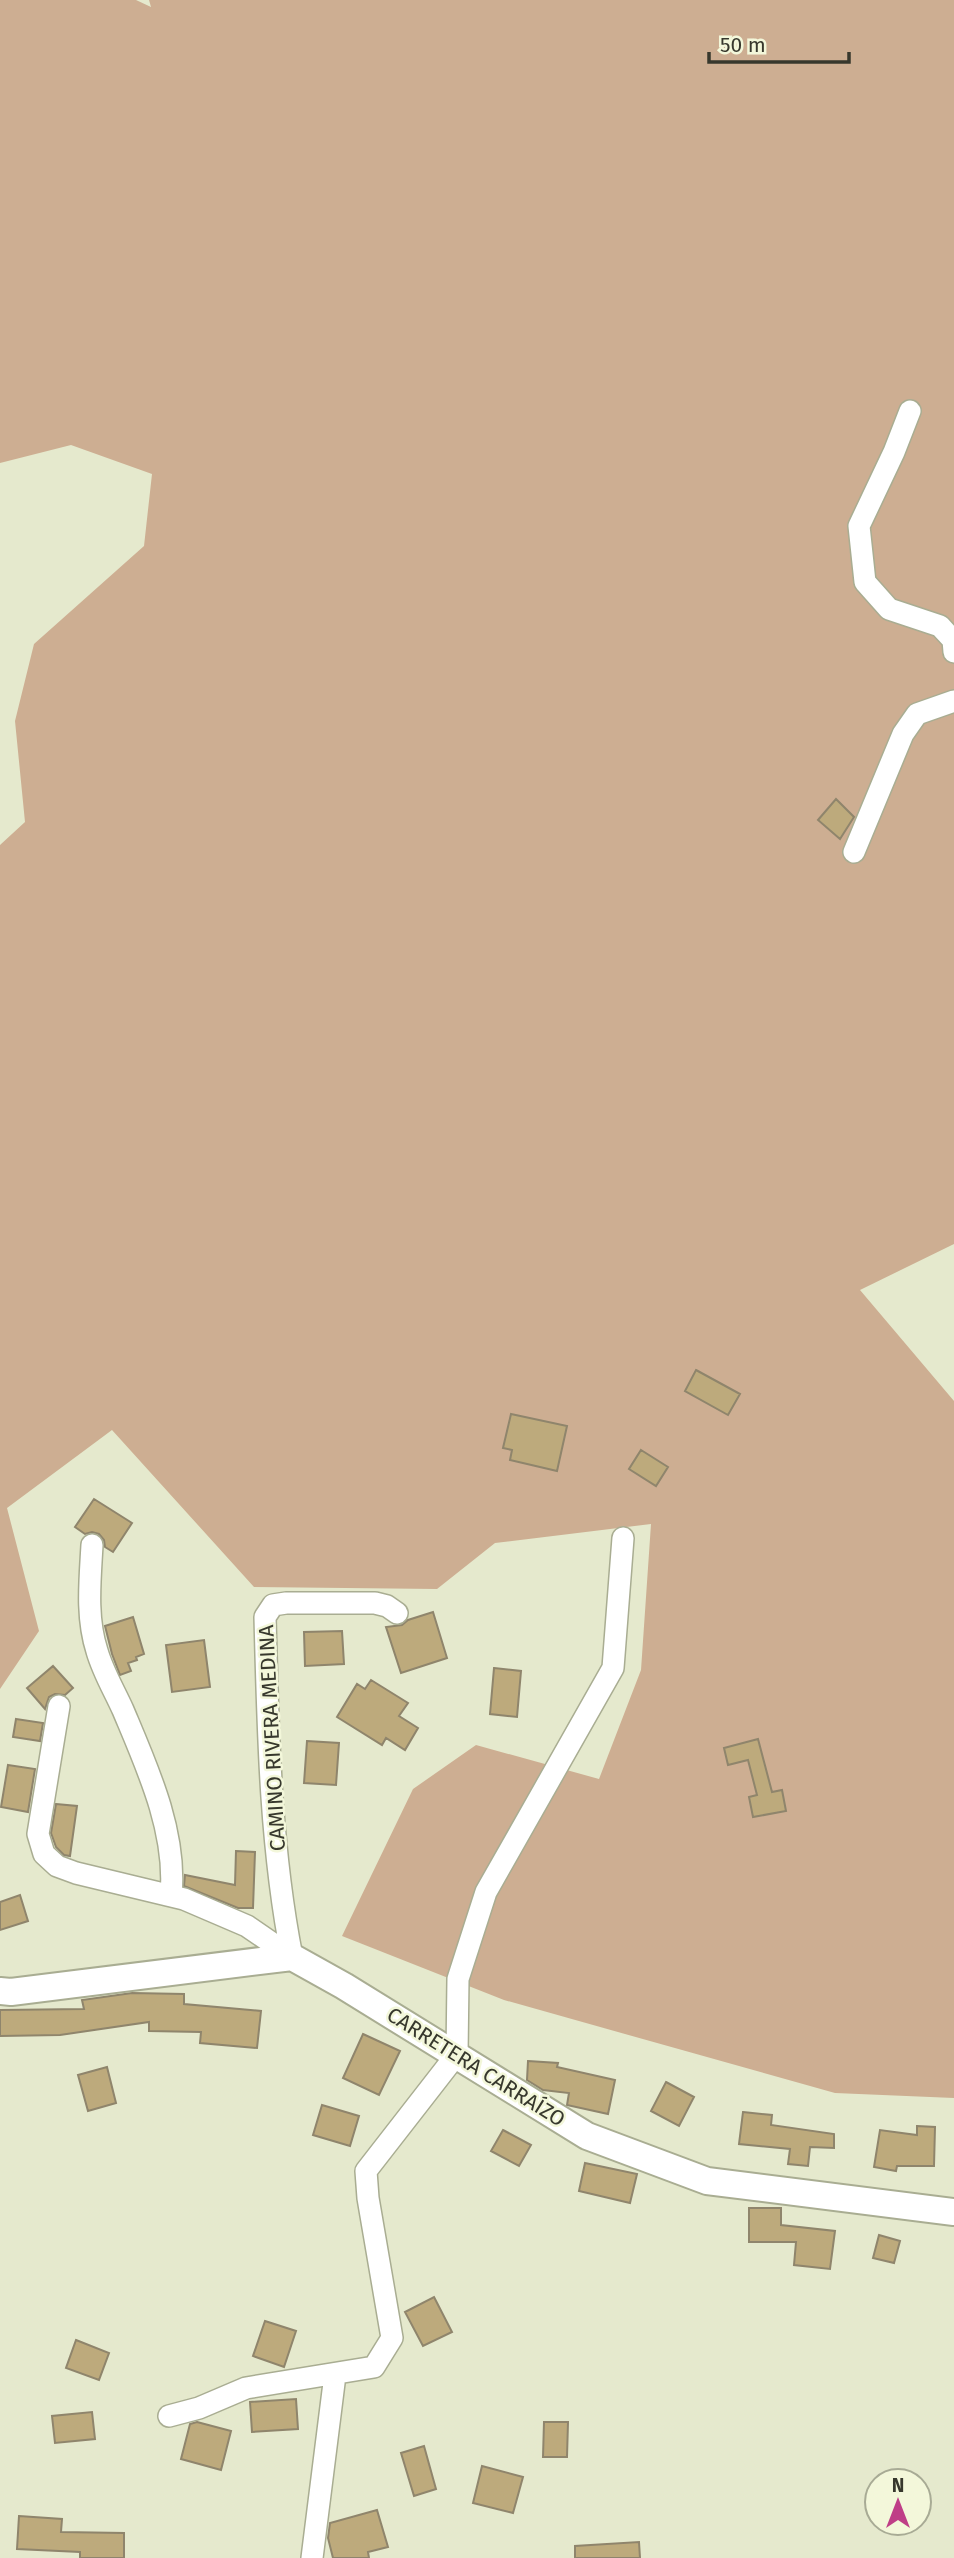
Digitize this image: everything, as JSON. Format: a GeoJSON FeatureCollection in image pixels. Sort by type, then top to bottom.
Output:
{"type":"FeatureCollection","features":[{"type":"Feature","properties":{"kind":"street"},"geometry":{"type":"LineString","coordinates":[[910,411],[859,526],[865,582],[889,608],[940,626],[953,640],[954,652]]}},
{"type":"Feature","properties":{"kind":"street"},"geometry":{"type":"LineString","coordinates":[[854,852],[903,734],[917,714],[954,701]]}},
{"type":"Feature","properties":{"kind":"street"},"geometry":{"type":"LineString","coordinates":[[169,2416],[199,2408],[246,2388],[374,2367],[391,2338],[366,2171],[457,2054],[457,1979],[486,1892],[613,1668],[623,1538]]}},
{"type":"Feature","properties":{"kind":"street"},"geometry":{"type":"LineString","coordinates":[[92,1545],[89,1618],[92,1634],[107,1677],[154,1788],[173,1869],[171,1895]]}},
{"type":"Feature","properties":{"kind":"street","name":"CAMINO RIVERA MEDINA"},"geometry":{"type":"LineString","coordinates":[[292,1958],[283,1913],[276,1846],[267,1707],[265,1617],[273,1605],[286,1603],[375,1603],[387,1606],[397,1614]]}},
{"type":"Feature","properties":{"kind":"street"},"geometry":{"type":"LineString","coordinates":[[59,1706],[38,1834],[44,1854],[57,1866],[76,1873],[171,1895],[247,1926],[292,1958]]}},
{"type":"Feature","properties":{"kind":"street"},"geometry":{"type":"LineString","coordinates":[[0,1991],[11,1993],[292,1958]]}},
{"type":"Feature","properties":{"kind":"street","name":"CARRETERA CARRAÍZO"},"geometry":{"type":"LineString","coordinates":[[292,1958],[457,2054],[587,2136],[707,2181],[954,2212]]}},
{"type":"Feature","properties":{"kind":"street"},"geometry":{"type":"LineString","coordinates":[[312,2558],[335,2375]]}},
{"type":"Feature","properties":{"kind":"shaded area"},"geometry":{"type":"Polygon","coordinates":[[[0,0],[136,0],[151,7],[149,0],[954,0],[954,1244],[860,1290],[954,1401],[954,2098],[835,2093],[504,2000],[342,1936],[413,1789],[476,1745],[599,1779],[641,1670],[651,1524],[495,1543],[437,1589],[254,1587],[112,1430],[7,1508],[39,1631],[0,1689],[0,845],[25,822],[15,721],[34,644],[144,546],[152,474],[71,445],[0,463],[0,0]]]}},
{"type":"Feature","properties":{"kind":"building"},"geometry":{"type":"Polygon","coordinates":[[[836,799],[854,817],[840,839],[818,820],[836,799]]]}},
{"type":"Feature","properties":{"kind":"building"},"geometry":{"type":"Polygon","coordinates":[[[696,1370],[740,1394],[728,1415],[685,1391],[696,1370]]]}},
{"type":"Feature","properties":{"kind":"building"},"geometry":{"type":"Polygon","coordinates":[[[511,1414],[567,1426],[557,1471],[510,1460],[512,1450],[503,1448],[511,1414]]]}},
{"type":"Feature","properties":{"kind":"building"},"geometry":{"type":"Polygon","coordinates":[[[641,1450],[668,1467],[656,1486],[629,1469],[641,1450]]]}},
{"type":"Feature","properties":{"kind":"building"},"geometry":{"type":"Polygon","coordinates":[[[94,1499],[132,1523],[113,1552],[105,1547],[99,1534],[85,1534],[75,1527],[94,1499]]]}},
{"type":"Feature","properties":{"kind":"building"},"geometry":{"type":"Polygon","coordinates":[[[433,1612],[447,1658],[401,1673],[386,1627],[402,1625],[408,1620],[433,1612]]]}},
{"type":"Feature","properties":{"kind":"building"},"geometry":{"type":"Polygon","coordinates":[[[133,1617],[144,1654],[128,1663],[131,1671],[120,1675],[105,1626],[133,1617]]]}},
{"type":"Feature","properties":{"kind":"building"},"geometry":{"type":"Polygon","coordinates":[[[342,1631],[344,1664],[305,1666],[304,1632],[342,1631]]]}},
{"type":"Feature","properties":{"kind":"building"},"geometry":{"type":"Polygon","coordinates":[[[204,1640],[210,1687],[172,1692],[166,1645],[204,1640]]]}},
{"type":"Feature","properties":{"kind":"building"},"geometry":{"type":"Polygon","coordinates":[[[53,1666],[73,1688],[65,1695],[55,1694],[49,1697],[45,1709],[27,1688],[53,1666]]]}},
{"type":"Feature","properties":{"kind":"building"},"geometry":{"type":"Polygon","coordinates":[[[494,1668],[521,1671],[517,1717],[490,1714],[494,1668]]]}},
{"type":"Feature","properties":{"kind":"building"},"geometry":{"type":"Polygon","coordinates":[[[371,1680],[408,1703],[399,1716],[418,1728],[405,1750],[386,1738],[382,1745],[337,1717],[357,1684],[365,1689],[371,1680]]]}},
{"type":"Feature","properties":{"kind":"building"},"geometry":{"type":"Polygon","coordinates":[[[16,1719],[43,1723],[40,1741],[13,1737],[16,1719]]]}},
{"type":"Feature","properties":{"kind":"building"},"geometry":{"type":"Polygon","coordinates":[[[758,1739],[772,1792],[782,1790],[786,1811],[753,1817],[749,1797],[757,1795],[748,1760],[728,1765],[724,1748],[758,1739]]]}},
{"type":"Feature","properties":{"kind":"building"},"geometry":{"type":"Polygon","coordinates":[[[307,1741],[339,1743],[336,1785],[304,1783],[307,1741]]]}},
{"type":"Feature","properties":{"kind":"building"},"geometry":{"type":"Polygon","coordinates":[[[8,1765],[35,1769],[28,1812],[1,1807],[8,1765]]]}},
{"type":"Feature","properties":{"kind":"building"},"geometry":{"type":"Polygon","coordinates":[[[56,1804],[77,1806],[70,1856],[64,1855],[56,1847],[51,1833],[56,1804]]]}},
{"type":"Feature","properties":{"kind":"building"},"geometry":{"type":"Polygon","coordinates":[[[236,1851],[255,1852],[253,1908],[238,1908],[184,1886],[185,1875],[235,1885],[236,1851]]]}},
{"type":"Feature","properties":{"kind":"building"},"geometry":{"type":"Polygon","coordinates":[[[20,1895],[28,1921],[0,1930],[0,1902],[20,1895]]]}},
{"type":"Feature","properties":{"kind":"building"},"geometry":{"type":"Polygon","coordinates":[[[132,1993],[184,1994],[184,2004],[261,2011],[257,2048],[200,2043],[201,2032],[149,2031],[149,2022],[60,2035],[0,2036],[0,2010],[84,2009],[82,2000],[132,1993]]]}},
{"type":"Feature","properties":{"kind":"building"},"geometry":{"type":"Polygon","coordinates":[[[363,2034],[400,2051],[379,2095],[343,2078],[363,2034]]]}},
{"type":"Feature","properties":{"kind":"building"},"geometry":{"type":"Polygon","coordinates":[[[528,2061],[558,2063],[557,2067],[615,2080],[608,2114],[567,2105],[569,2093],[543,2090],[527,2080],[528,2061]]]}},
{"type":"Feature","properties":{"kind":"building"},"geometry":{"type":"Polygon","coordinates":[[[107,2067],[116,2103],[88,2111],[78,2075],[107,2067]]]}},
{"type":"Feature","properties":{"kind":"building"},"geometry":{"type":"Polygon","coordinates":[[[666,2082],[694,2097],[679,2126],[651,2111],[666,2082]]]}},
{"type":"Feature","properties":{"kind":"building"},"geometry":{"type":"Polygon","coordinates":[[[322,2105],[359,2116],[350,2146],[313,2135],[322,2105]]]}},
{"type":"Feature","properties":{"kind":"building"},"geometry":{"type":"Polygon","coordinates":[[[743,2112],[772,2115],[771,2125],[834,2134],[834,2148],[810,2147],[808,2166],[788,2164],[790,2149],[739,2144],[743,2112]]]}},
{"type":"Feature","properties":{"kind":"building"},"geometry":{"type":"Polygon","coordinates":[[[917,2126],[935,2127],[934,2166],[897,2166],[896,2171],[874,2167],[880,2130],[917,2135],[917,2126]]]}},
{"type":"Feature","properties":{"kind":"building"},"geometry":{"type":"Polygon","coordinates":[[[503,2130],[531,2145],[519,2166],[491,2151],[503,2130]]]}},
{"type":"Feature","properties":{"kind":"building"},"geometry":{"type":"Polygon","coordinates":[[[585,2163],[637,2174],[630,2203],[579,2191],[585,2163]]]}},
{"type":"Feature","properties":{"kind":"building"},"geometry":{"type":"Polygon","coordinates":[[[749,2208],[781,2208],[781,2225],[835,2231],[830,2269],[794,2265],[796,2242],[749,2242],[749,2208]]]}},
{"type":"Feature","properties":{"kind":"building"},"geometry":{"type":"Polygon","coordinates":[[[879,2235],[900,2241],[894,2263],[873,2258],[879,2235]]]}},
{"type":"Feature","properties":{"kind":"building"},"geometry":{"type":"Polygon","coordinates":[[[434,2297],[452,2332],[423,2346],[405,2312],[434,2297]]]}},
{"type":"Feature","properties":{"kind":"building"},"geometry":{"type":"Polygon","coordinates":[[[265,2321],[296,2331],[284,2367],[253,2356],[265,2321]]]}},
{"type":"Feature","properties":{"kind":"building"},"geometry":{"type":"Polygon","coordinates":[[[76,2340],[109,2353],[99,2380],[66,2368],[76,2340]]]}},
{"type":"Feature","properties":{"kind":"building"},"geometry":{"type":"Polygon","coordinates":[[[296,2399],[298,2429],[252,2432],[250,2402],[296,2399]]]}},
{"type":"Feature","properties":{"kind":"building"},"geometry":{"type":"Polygon","coordinates":[[[92,2412],[95,2439],[55,2443],[52,2416],[92,2412]]]}},
{"type":"Feature","properties":{"kind":"building"},"geometry":{"type":"Polygon","coordinates":[[[197,2422],[231,2431],[221,2470],[181,2459],[190,2424],[197,2422]]]}},
{"type":"Feature","properties":{"kind":"building"},"geometry":{"type":"Polygon","coordinates":[[[544,2422],[568,2422],[567,2457],[543,2457],[544,2422]]]}},
{"type":"Feature","properties":{"kind":"building"},"geometry":{"type":"Polygon","coordinates":[[[424,2446],[436,2489],[414,2496],[401,2453],[424,2446]]]}},
{"type":"Feature","properties":{"kind":"building"},"geometry":{"type":"Polygon","coordinates":[[[482,2466],[523,2477],[513,2513],[473,2503],[482,2466]]]}},
{"type":"Feature","properties":{"kind":"building"},"geometry":{"type":"Polygon","coordinates":[[[377,2510],[388,2547],[368,2552],[369,2558],[333,2558],[328,2538],[330,2523],[377,2510]]]}},
{"type":"Feature","properties":{"kind":"building"},"geometry":{"type":"Polygon","coordinates":[[[19,2516],[62,2519],[61,2532],[124,2533],[124,2558],[80,2558],[80,2552],[17,2549],[19,2516]]]}},
{"type":"Feature","properties":{"kind":"building"},"geometry":{"type":"Polygon","coordinates":[[[639,2542],[640,2558],[575,2558],[575,2546],[639,2542]]]}}]}
